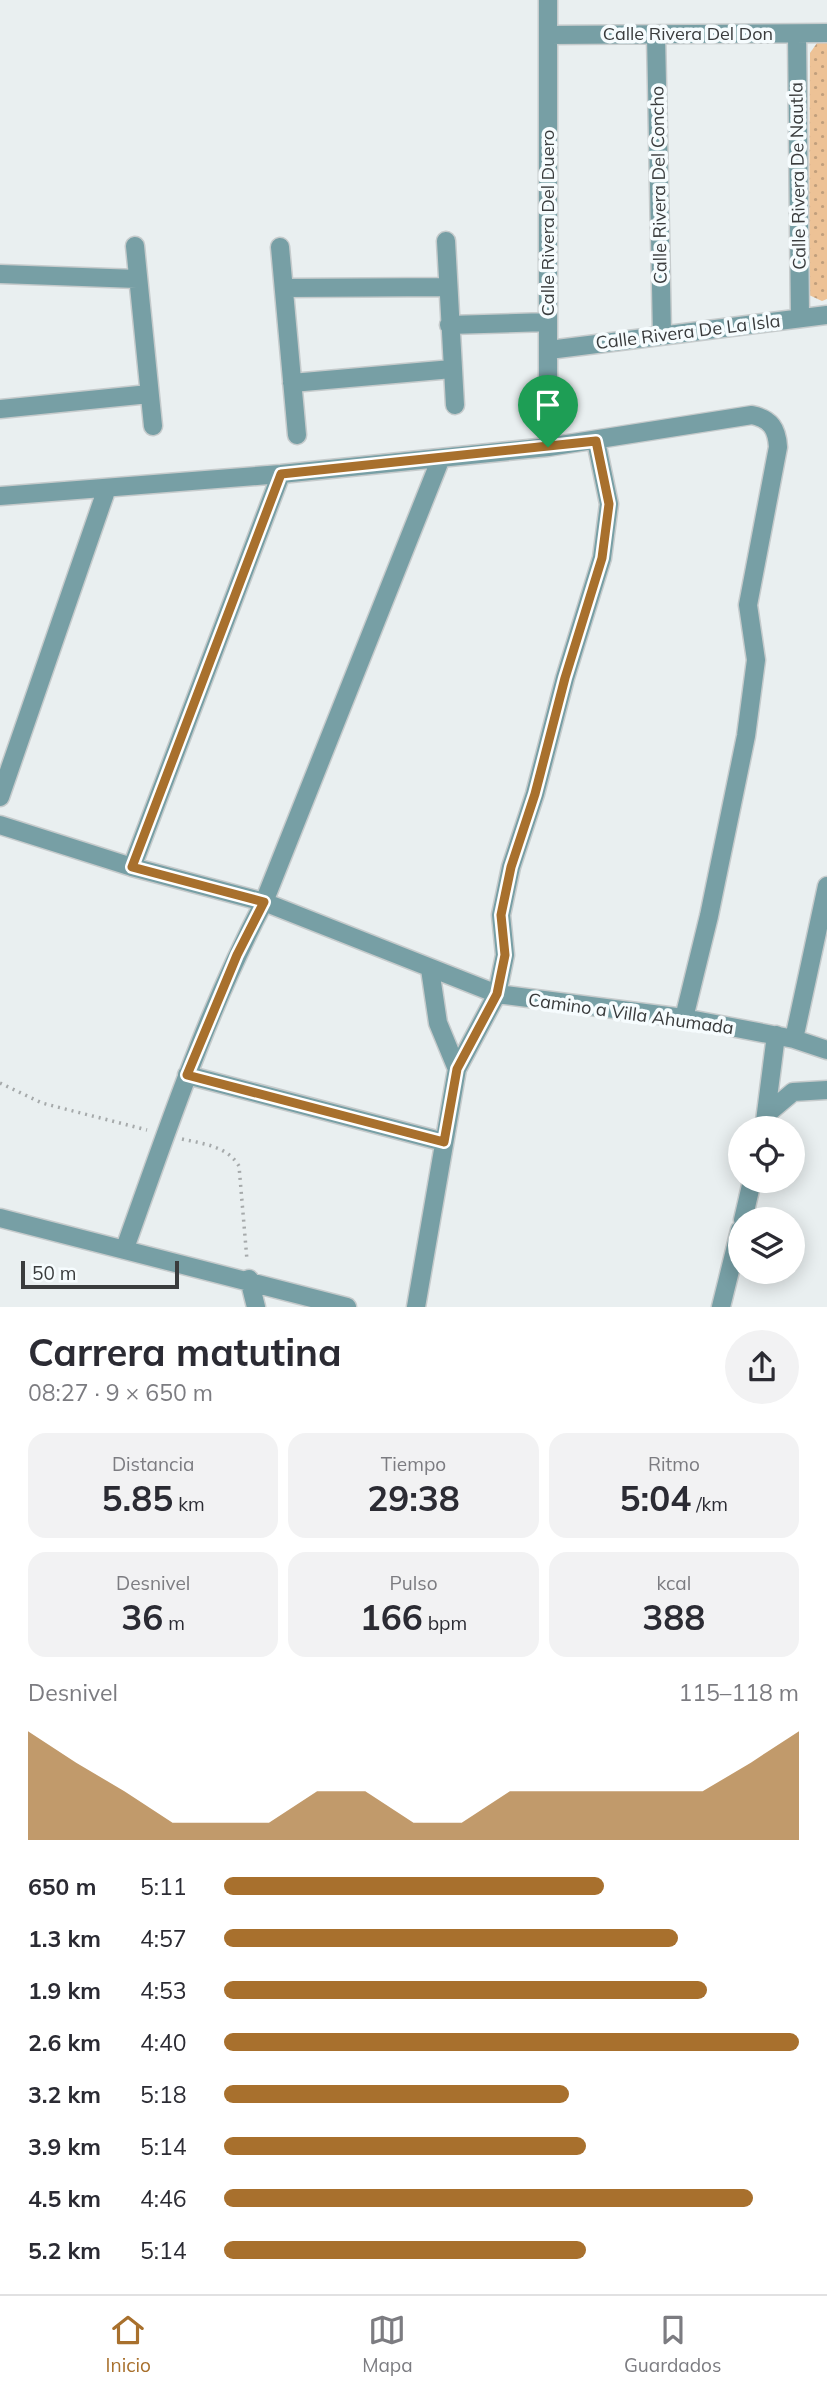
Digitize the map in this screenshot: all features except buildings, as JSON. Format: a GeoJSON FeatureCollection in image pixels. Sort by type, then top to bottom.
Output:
{"type":"FeatureCollection","features":[{"type":"Feature","properties":{"kind":"street","name":"Calle Rivera Del Duero"},"geometry":{"type":"LineString","coordinates":[[548,0],[548,447]]}},
{"type":"Feature","properties":{"kind":"street","name":"Calle Rivera Del Don"},"geometry":{"type":"LineString","coordinates":[[549,35],[827,33]]}},
{"type":"Feature","properties":{"kind":"street","name":"Calle Rivera De Nautla"},"geometry":{"type":"LineString","coordinates":[[797,34],[800,318]]}},
{"type":"Feature","properties":{"kind":"street","name":"Calle Rivera Del Concho"},"geometry":{"type":"LineString","coordinates":[[656,35],[662,335]]}},
{"type":"Feature","properties":{"kind":"street"},"geometry":{"type":"LineString","coordinates":[[446,241],[455,405]]}},
{"type":"Feature","properties":{"kind":"street"},"geometry":{"type":"LineString","coordinates":[[135,246],[153,426]]}},
{"type":"Feature","properties":{"kind":"street"},"geometry":{"type":"LineString","coordinates":[[280,247],[297,435]]}},
{"type":"Feature","properties":{"kind":"street"},"geometry":{"type":"LineString","coordinates":[[0,274],[137,279]]}},
{"type":"Feature","properties":{"kind":"street"},"geometry":{"type":"LineString","coordinates":[[284,288],[447,286]]}},
{"type":"Feature","properties":{"kind":"street","name":"Calle Rivera De La Isla"},"geometry":{"type":"LineString","coordinates":[[549,350],[827,315]]}},
{"type":"Feature","properties":{"kind":"street"},"geometry":{"type":"LineString","coordinates":[[449,325],[548,322]]}},
{"type":"Feature","properties":{"kind":"street"},"geometry":{"type":"LineString","coordinates":[[292,383],[452,369]]}},
{"type":"Feature","properties":{"kind":"street"},"geometry":{"type":"LineString","coordinates":[[0,409],[149,394]]}},
{"type":"Feature","properties":{"kind":"street"},"geometry":{"type":"LineString","coordinates":[[0,496],[281,474],[548,447],[752,415],[763,417],[777,434],[778,447],[748,604],[757,660],[746,736],[709,916],[684,1018]]}},
{"type":"Feature","properties":{"kind":"street"},"geometry":{"type":"LineString","coordinates":[[416,1307],[457,1069],[497,994],[505,955],[501,915],[511,867],[535,794],[608,531],[609,504],[596,441]]}},
{"type":"Feature","properties":{"kind":"street"},"geometry":{"type":"LineString","coordinates":[[125,1248],[187,1075],[237,955],[264,902],[441,458]]}},
{"type":"Feature","properties":{"kind":"street"},"geometry":{"type":"LineString","coordinates":[[132,867],[281,474]]}},
{"type":"Feature","properties":{"kind":"street"},"geometry":{"type":"LineString","coordinates":[[0,797],[107,488]]}},
{"type":"Feature","properties":{"kind":"street","name":"Camino a Villa Ahumada"},"geometry":{"type":"LineString","coordinates":[[0,825],[132,867],[264,902],[497,994],[684,1018],[785,1037],[827,1050]]}},
{"type":"Feature","properties":{"kind":"street"},"geometry":{"type":"LineString","coordinates":[[767,1116],[785,1037],[827,886]]}},
{"type":"Feature","properties":{"kind":"street"},"geometry":{"type":"LineString","coordinates":[[430,969],[438,1023],[457,1069]]}},
{"type":"Feature","properties":{"kind":"street"},"geometry":{"type":"LineString","coordinates":[[187,1075],[444,1142]]}},
{"type":"Feature","properties":{"kind":"street"},"geometry":{"type":"LineString","coordinates":[[771,1116],[793,1092],[827,1090]]}},
{"type":"Feature","properties":{"kind":"street"},"geometry":{"type":"LineString","coordinates":[[0,1217],[249,1279],[347,1307]]}},
{"type":"Feature","properties":{"kind":"street"},"geometry":{"type":"LineString","coordinates":[[249,1279],[256,1307]]}},
{"type":"Feature","properties":{"kind":"street"},"geometry":{"type":"LineString","coordinates":[[721,1307],[728,1279]]}},
{"type":"Feature","properties":{"kind":"shaded area"},"geometry":{"type":"Polygon","coordinates":[[[817,43],[827,43],[827,299],[822,301],[809,295],[810,53],[817,43]]]}},
{"type":"Feature","properties":{"kind":"route"},"geometry":{"type":"LineString","coordinates":[[596,441],[609,504],[608,531],[565,678],[535,794],[511,867],[501,915],[505,955],[497,994],[457,1069],[444,1142],[187,1075],[237,955],[264,902],[132,867],[281,474],[548,447],[596,441]]}}]}
